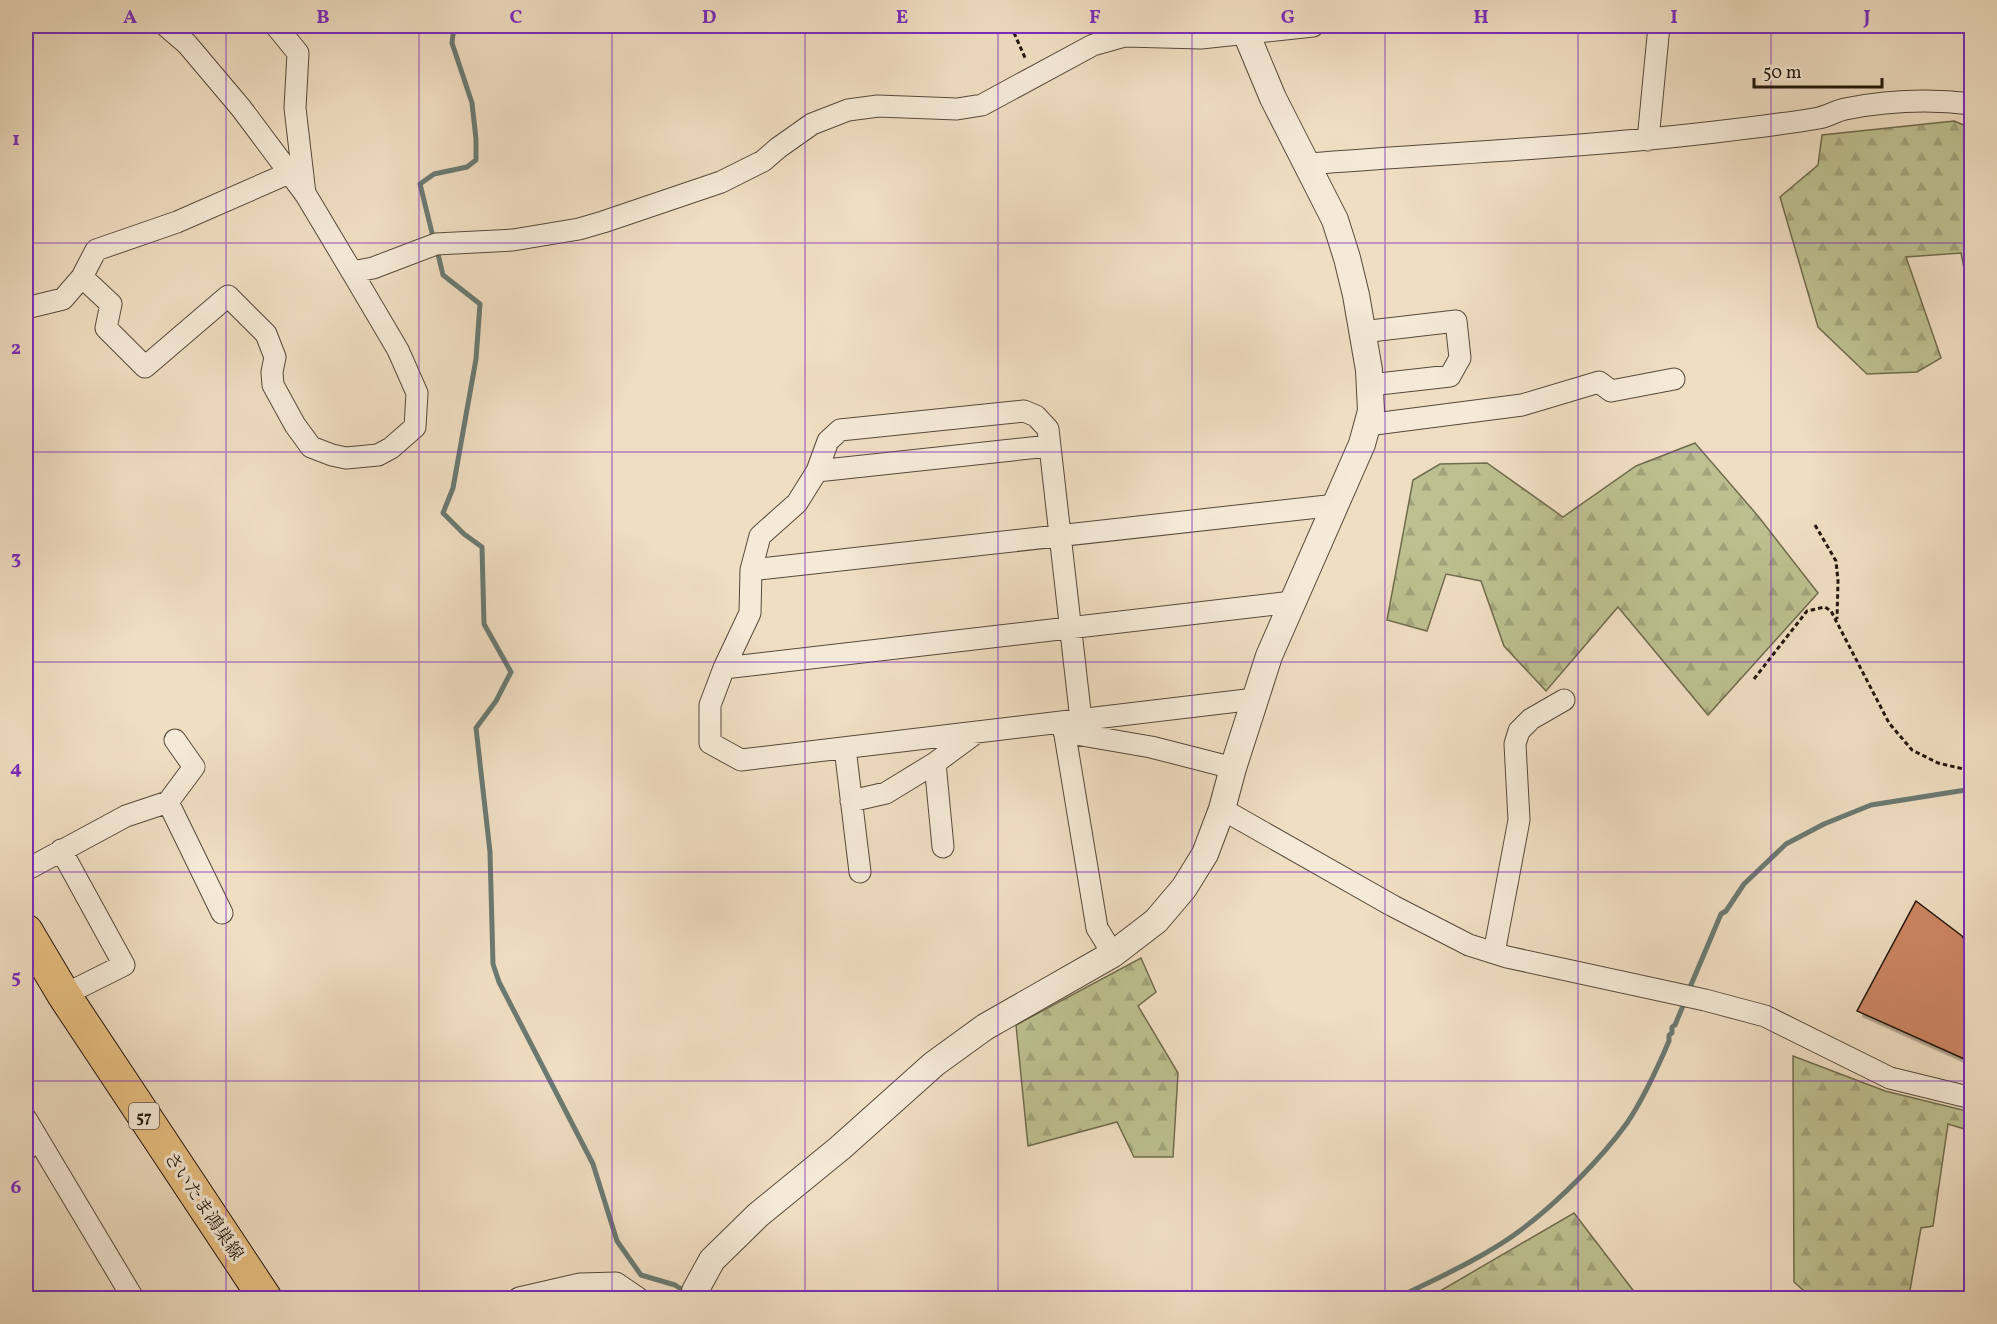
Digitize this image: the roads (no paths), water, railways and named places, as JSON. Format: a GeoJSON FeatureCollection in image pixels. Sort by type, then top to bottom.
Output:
{"type":"FeatureCollection","features":[{"type":"Feature","properties":{"kind":"main road","name":"さいたま鴻巣線"},"geometry":{"type":"LineString","coordinates":[[26,931],[63,995],[265,1299]]}},
{"type":"Feature","properties":{"kind":"street"},"geometry":{"type":"LineString","coordinates":[[82,277],[111,304],[106,328],[145,367],[228,296],[266,334],[275,357],[272,372],[273,385],[311,447],[346,458],[378,455],[391,448],[415,427],[417,393],[398,350],[306,195],[241,108],[187,44],[166,26]]}},
{"type":"Feature","properties":{"kind":"street"},"geometry":{"type":"LineString","coordinates":[[276,26],[298,53],[295,108],[306,195]]}},
{"type":"Feature","properties":{"kind":"street"},"geometry":{"type":"LineString","coordinates":[[352,272],[374,268],[436,244],[513,240],[579,229],[721,182],[763,161],[812,124],[848,110],[878,106],[957,109],[982,105],[1034,79],[1093,45],[1125,36],[1129,31],[1201,38],[1244,30],[1313,26]]}},
{"type":"Feature","properties":{"kind":"street"},"geometry":{"type":"LineString","coordinates":[[1648,140],[1659,26]]}},
{"type":"Feature","properties":{"kind":"street"},"geometry":{"type":"LineString","coordinates":[[694,1299],[695,1291],[712,1260],[758,1215],[840,1148],[934,1064],[985,1028],[1113,954],[1156,921],[1184,888],[1205,854],[1222,808],[1269,656],[1362,444],[1371,411],[1370,385],[1356,295],[1335,220],[1273,98],[1244,30]]}},
{"type":"Feature","properties":{"kind":"street"},"geometry":{"type":"LineString","coordinates":[[1307,164],[1648,140],[1782,124],[1823,117],[1843,109],[1885,104],[1944,101],[1971,104]]}},
{"type":"Feature","properties":{"kind":"street"},"geometry":{"type":"LineString","coordinates":[[26,308],[63,299],[82,277],[96,250],[177,222],[289,173]]}},
{"type":"Feature","properties":{"kind":"street"},"geometry":{"type":"LineString","coordinates":[[1362,332],[1456,321],[1460,358],[1450,376],[1370,385]]}},
{"type":"Feature","properties":{"kind":"street"},"geometry":{"type":"LineString","coordinates":[[1367,425],[1522,405],[1599,382],[1611,391],[1674,379]]}},
{"type":"Feature","properties":{"kind":"street"},"geometry":{"type":"LineString","coordinates":[[1113,954],[1097,928],[1069,725],[1072,627],[1048,429],[1036,417],[1024,411],[840,430],[828,441],[817,471],[797,503],[760,536],[751,570],[750,613],[724,668],[710,705],[710,743],[741,760],[975,733],[1069,725],[1255,699]]}},
{"type":"Feature","properties":{"kind":"street"},"geometry":{"type":"LineString","coordinates":[[817,471],[1049,446]]}},
{"type":"Feature","properties":{"kind":"street"},"geometry":{"type":"LineString","coordinates":[[751,570],[1336,505]]}},
{"type":"Feature","properties":{"kind":"street"},"geometry":{"type":"LineString","coordinates":[[724,668],[1292,602]]}},
{"type":"Feature","properties":{"kind":"street"},"geometry":{"type":"LineString","coordinates":[[1494,953],[1519,820],[1515,744],[1519,731],[1531,719],[1564,700]]}},
{"type":"Feature","properties":{"kind":"street"},"geometry":{"type":"LineString","coordinates":[[1069,725],[1233,768]]}},
{"type":"Feature","properties":{"kind":"street"},"geometry":{"type":"LineString","coordinates":[[851,801],[886,793],[935,763],[975,733]]}},
{"type":"Feature","properties":{"kind":"street"},"geometry":{"type":"LineString","coordinates":[[26,870],[126,816],[168,802],[194,767],[175,740]]}},
{"type":"Feature","properties":{"kind":"street"},"geometry":{"type":"LineString","coordinates":[[845,748],[860,872]]}},
{"type":"Feature","properties":{"kind":"street"},"geometry":{"type":"LineString","coordinates":[[935,763],[943,847]]}},
{"type":"Feature","properties":{"kind":"street"},"geometry":{"type":"LineString","coordinates":[[168,802],[222,914]]}},
{"type":"Feature","properties":{"kind":"street"},"geometry":{"type":"LineString","coordinates":[[1222,808],[1393,906],[1469,945],[1494,953],[1705,1000],[1765,1016],[1890,1078],[1971,1098]]}},
{"type":"Feature","properties":{"kind":"street"},"geometry":{"type":"LineString","coordinates":[[62,850],[124,965],[63,995]]}},
{"type":"Feature","properties":{"kind":"street"},"geometry":{"type":"LineString","coordinates":[[26,1119],[33,1151],[126,1296]]}},
{"type":"Feature","properties":{"kind":"street"},"geometry":{"type":"LineString","coordinates":[[519,1299],[580,1284],[616,1283],[638,1299]]}},
{"type":"Feature","properties":{"kind":"waterway"},"geometry":{"type":"LineString","coordinates":[[434,241],[420,184],[434,174],[467,167],[476,160],[472,103],[452,43],[454,26]]}},
{"type":"Feature","properties":{"kind":"waterway"},"geometry":{"type":"LineString","coordinates":[[437,250],[443,275],[480,304],[476,359],[453,488],[443,513],[464,534],[482,547],[484,624],[511,672],[496,701],[476,728],[490,852],[493,964],[499,982],[593,1164],[617,1241],[641,1275],[675,1285],[689,1294]]}},
{"type":"Feature","properties":{"kind":"waterway"},"geometry":{"type":"LineString","coordinates":[[1688,992],[1721,914],[1726,911],[1744,884],[1786,844],[1824,824],[1871,805],[1972,789]]}},
{"type":"Feature","properties":{"kind":"waterway"},"geometry":{"type":"LineString","coordinates":[[1397,1298],[1461,1267],[1507,1240],[1550,1207],[1578,1180],[1627,1123],[1645,1093],[1685,1001]]}}]}
